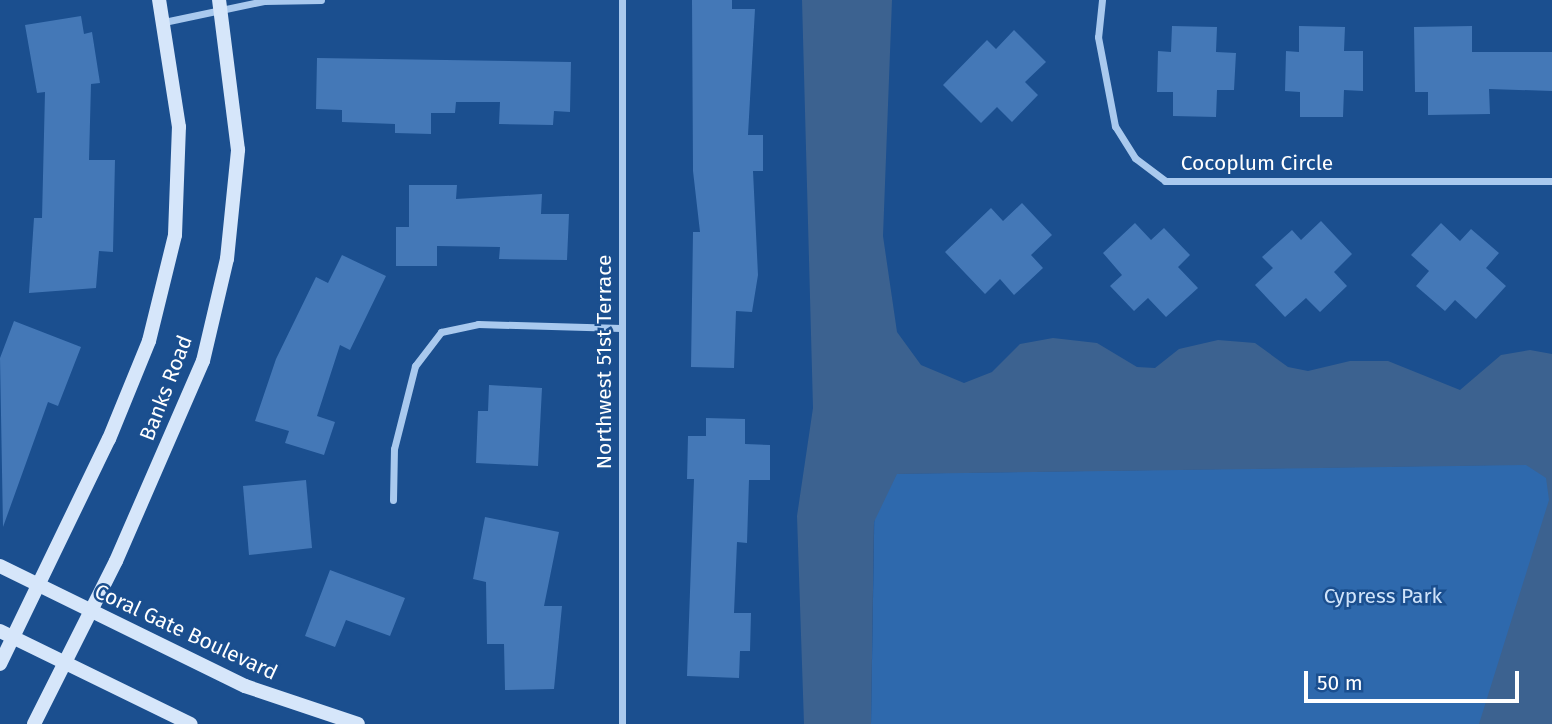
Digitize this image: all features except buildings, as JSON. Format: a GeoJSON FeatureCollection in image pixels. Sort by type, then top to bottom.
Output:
{"type":"FeatureCollection","features":[{"type":"Feature","properties":{"kind":"street","name":"Banks Road"},"geometry":{"type":"LineString","coordinates":[[0,664],[7,634],[39,585],[149,341],[176,235],[179,127],[159,0]]}},
{"type":"Feature","properties":{"kind":"street"},"geometry":{"type":"LineString","coordinates":[[164,22],[220,5],[321,0]]}},
{"type":"Feature","properties":{"kind":"street","name":"Northwest 51st Terrace"},"geometry":{"type":"LineString","coordinates":[[622,0],[622,724]]}},
{"type":"Feature","properties":{"kind":"street","name":"Cocoplum Circle"},"geometry":{"type":"LineString","coordinates":[[1102,0],[1098,37],[1115,126],[1135,158],[1165,181],[1552,181]]}},
{"type":"Feature","properties":{"kind":"street","name":"Banks Road"},"geometry":{"type":"LineString","coordinates":[[34,724],[90,611],[203,361],[227,259],[238,150],[220,5]]}},
{"type":"Feature","properties":{"kind":"street"},"geometry":{"type":"LineString","coordinates":[[393,499],[394,449],[415,366],[441,332],[478,324],[621,328]]}},
{"type":"Feature","properties":{"kind":"street","name":"Coral Gate Boulevard"},"geometry":{"type":"LineString","coordinates":[[0,566],[245,686],[358,724]]}},
{"type":"Feature","properties":{"kind":"street"},"geometry":{"type":"LineString","coordinates":[[7,634],[191,724]]}},
{"type":"Feature","properties":{"kind":"green space","name":"Cypress Park"},"geometry":{"type":"Polygon","coordinates":[[[1552,464],[1552,516],[1481,724],[871,724],[875,474],[1552,464]]]}},
{"type":"Feature","properties":{"kind":"shaded area"},"geometry":{"type":"Polygon","coordinates":[[[802,0],[892,0],[883,236],[897,332],[921,365],[964,383],[992,372],[1020,344],[1053,338],[1097,343],[1137,367],[1155,368],[1179,349],[1218,340],[1255,343],[1288,367],[1308,371],[1350,361],[1388,361],[1460,390],[1501,355],[1530,350],[1552,354],[1552,724],[1479,724],[1549,500],[1546,478],[1526,465],[897,474],[874,522],[871,724],[804,724],[797,516],[813,408],[802,0]]]}}]}
